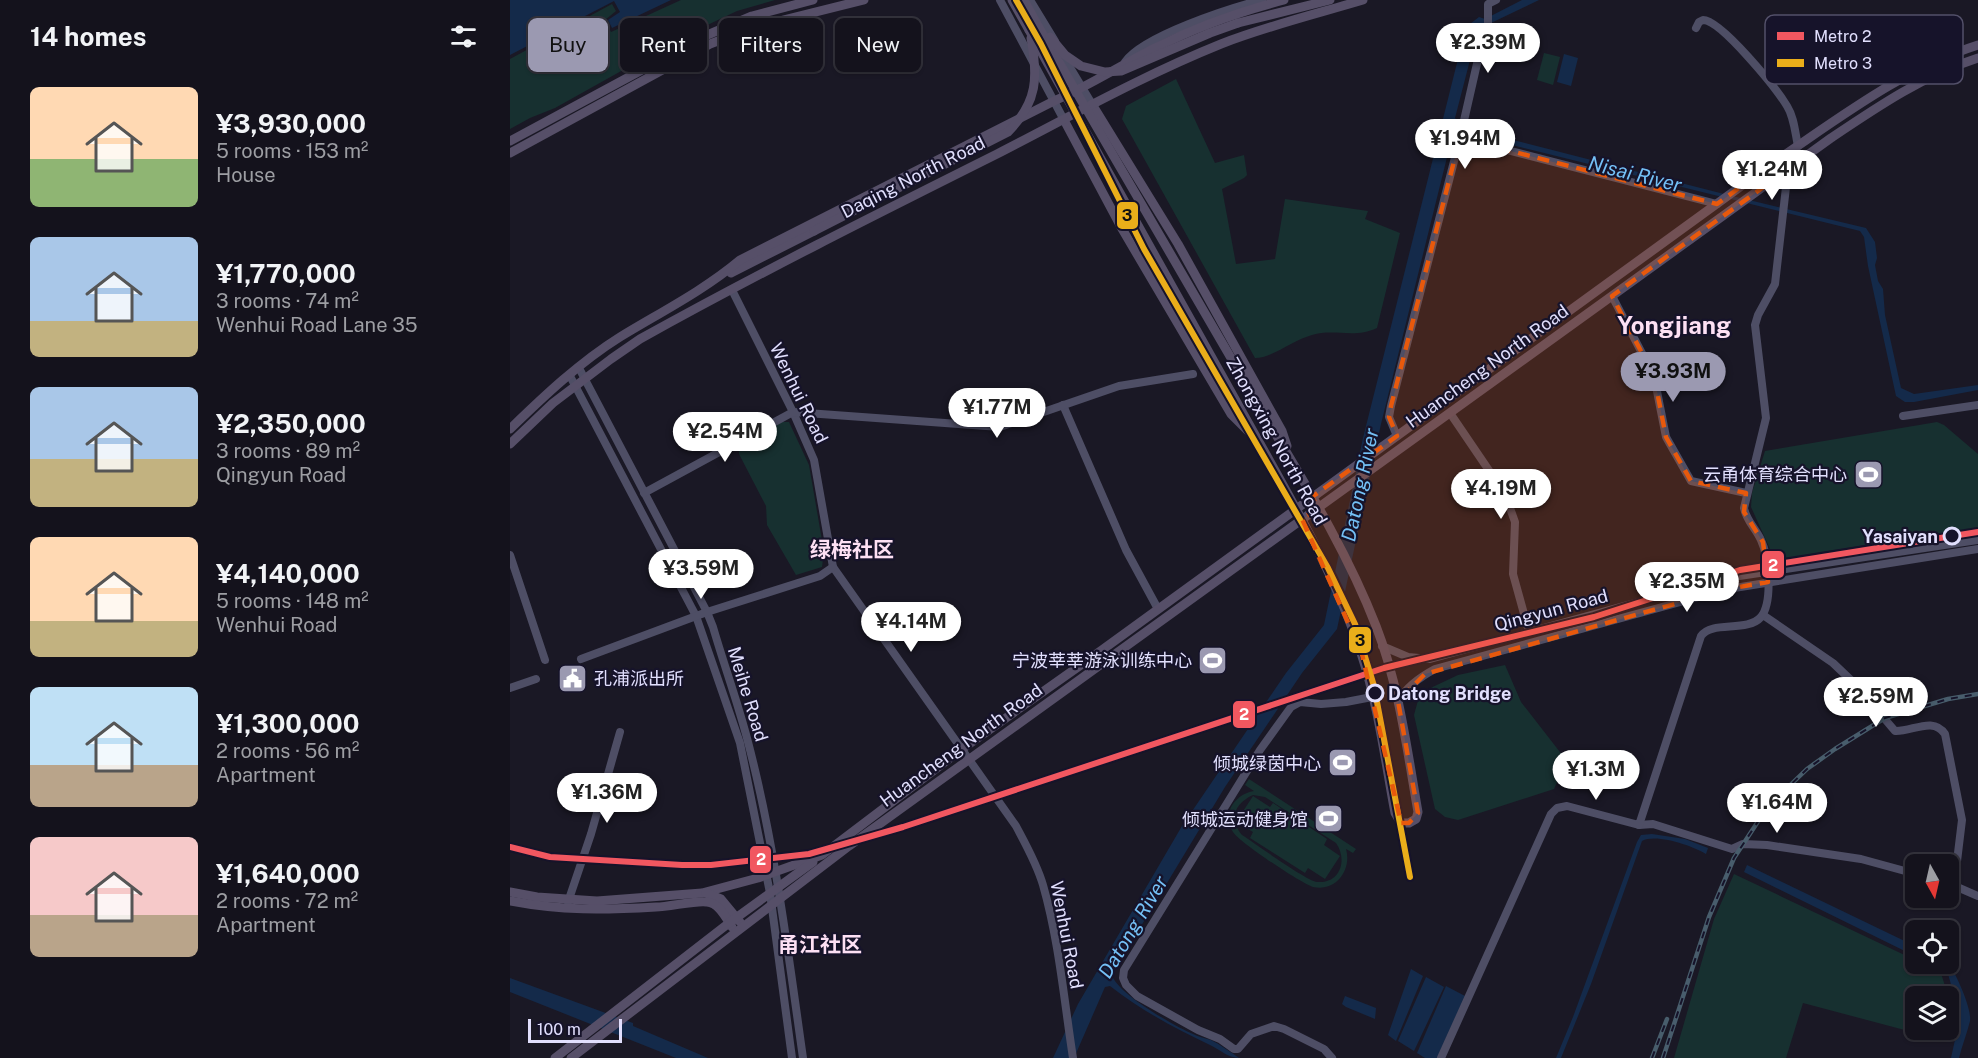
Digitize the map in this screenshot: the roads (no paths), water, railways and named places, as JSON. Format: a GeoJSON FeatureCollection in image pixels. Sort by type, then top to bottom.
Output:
{"type":"FeatureCollection","features":[{"type":"Feature","properties":{"kind":"main road"},"geometry":{"type":"LineString","coordinates":[[510,141],[705,36],[752,16],[813,0]]}},
{"type":"Feature","properties":{"kind":"main road"},"geometry":{"type":"LineString","coordinates":[[510,153],[717,41],[755,27],[864,0]]}},
{"type":"Feature","properties":{"kind":"main road"},"geometry":{"type":"LineString","coordinates":[[1012,0],[1034,28],[1073,61],[1105,72],[1121,71],[1135,66],[1238,23],[1330,0]]}},
{"type":"Feature","properties":{"kind":"main road"},"geometry":{"type":"LineString","coordinates":[[714,282],[1008,132],[1026,110],[1034,88],[1034,28],[1024,0]]}},
{"type":"Feature","properties":{"kind":"main road","name":"Daqing North Road"},"geometry":{"type":"LineString","coordinates":[[510,429],[537,403],[618,338],[714,282],[740,260],[1083,88],[1194,29],[1236,12],[1284,0]]}},
{"type":"Feature","properties":{"kind":"main road","name":"Daqing North Road"},"geometry":{"type":"LineString","coordinates":[[510,444],[553,403],[640,339],[856,224],[1092,104],[1220,45],[1256,31],[1364,0]]}},
{"type":"Feature","properties":{"kind":"main road","name":"Zhongxing North Road"},"geometry":{"type":"LineString","coordinates":[[1034,28],[1294,466],[1352,572],[1383,646],[1398,701],[1418,812],[1416,819],[1409,823],[1401,823],[1396,816],[1362,654],[1330,576],[1302,519],[1034,28]]}},
{"type":"Feature","properties":{"kind":"main road","name":"Huancheng North Road"},"geometry":{"type":"LineString","coordinates":[[1963,51],[1978,45]]}},
{"type":"Feature","properties":{"kind":"main road","name":"Huancheng North Road"},"geometry":{"type":"LineString","coordinates":[[1963,64],[1978,58]]}},
{"type":"Feature","properties":{"kind":"main road","name":"Huancheng North Road"},"geometry":{"type":"LineString","coordinates":[[736,924],[774,890],[962,749],[1779,158],[1893,84]]}},
{"type":"Feature","properties":{"kind":"main road","name":"Huancheng North Road"},"geometry":{"type":"LineString","coordinates":[[736,924],[776,901],[969,759],[1831,138],[1886,101],[1921,84]]}},
{"type":"Feature","properties":{"kind":"main road"},"geometry":{"type":"LineString","coordinates":[[1092,104],[1178,244],[1282,431],[1294,466]]}},
{"type":"Feature","properties":{"kind":"main road"},"geometry":{"type":"LineString","coordinates":[[1064,120],[1121,227],[1231,414],[1260,443]]}},
{"type":"Feature","properties":{"kind":"main road","name":"Huancheng North Road"},"geometry":{"type":"LineString","coordinates":[[510,892],[567,905],[702,893],[822,855]]}},
{"type":"Feature","properties":{"kind":"main road"},"geometry":{"type":"LineString","coordinates":[[702,893],[721,899],[736,924]]}},
{"type":"Feature","properties":{"kind":"main road","name":"Huancheng North Road"},"geometry":{"type":"LineString","coordinates":[[510,901],[567,905],[673,906],[707,902],[715,905],[736,924]]}},
{"type":"Feature","properties":{"kind":"main road"},"geometry":{"type":"LineString","coordinates":[[555,1058],[611,1014],[736,924]]}},
{"type":"Feature","properties":{"kind":"main road"},"geometry":{"type":"LineString","coordinates":[[571,1058],[736,924]]}},
{"type":"Feature","properties":{"kind":"street"},"geometry":{"type":"LineString","coordinates":[[1000,0],[1064,120]]}},
{"type":"Feature","properties":{"kind":"street"},"geometry":{"type":"LineString","coordinates":[[1030,0],[1092,104]]}},
{"type":"Feature","properties":{"kind":"street"},"geometry":{"type":"LineString","coordinates":[[1122,66],[1128,58],[1149,44],[1185,26],[1229,9],[1262,0]]}},
{"type":"Feature","properties":{"kind":"street"},"geometry":{"type":"LineString","coordinates":[[1397,436],[1389,417],[1391,406],[1460,137],[1484,33],[1488,29],[1488,4],[1496,0]]}},
{"type":"Feature","properties":{"kind":"street"},"geometry":{"type":"LineString","coordinates":[[1696,28],[1703,20],[1715,24],[1765,78]]}},
{"type":"Feature","properties":{"kind":"street"},"geometry":{"type":"LineString","coordinates":[[1770,84],[1788,107],[1798,146]]}},
{"type":"Feature","properties":{"kind":"street"},"geometry":{"type":"LineString","coordinates":[[1460,137],[1717,204]]}},
{"type":"Feature","properties":{"kind":"street"},"geometry":{"type":"LineString","coordinates":[[1639,825],[1703,632],[1748,625],[1763,615],[1767,601],[1769,572],[1763,542],[1744,512],[1746,493],[1766,418],[1755,325],[1775,284],[1786,187],[1779,158]]}},
{"type":"Feature","properties":{"kind":"street","name":"Wenhui Road"},"geometry":{"type":"LineString","coordinates":[[732,290],[793,412],[814,460],[833,567],[1016,826],[1031,855],[1039,874],[1053,924],[1073,1058]]}},
{"type":"Feature","properties":{"kind":"street"},"geometry":{"type":"LineString","coordinates":[[1612,296],[1654,376],[1666,437],[1691,481],[1746,493]]}},
{"type":"Feature","properties":{"kind":"street","name":"Meihe Road"},"geometry":{"type":"LineString","coordinates":[[579,368],[707,612],[747,741],[803,1058]]}},
{"type":"Feature","properties":{"kind":"street"},"geometry":{"type":"LineString","coordinates":[[644,493],[793,412],[1000,427],[1119,386],[1193,374]]}},
{"type":"Feature","properties":{"kind":"street","name":"Meihe Road"},"geometry":{"type":"LineString","coordinates":[[570,376],[696,616],[740,743],[771,873]]}},
{"type":"Feature","properties":{"kind":"street"},"geometry":{"type":"LineString","coordinates":[[1064,405],[1126,550],[1158,609]]}},
{"type":"Feature","properties":{"kind":"street"},"geometry":{"type":"LineString","coordinates":[[1903,416],[1978,405]]}},
{"type":"Feature","properties":{"kind":"street"},"geometry":{"type":"LineString","coordinates":[[1450,413],[1505,494],[1512,509],[1515,522],[1513,574],[1529,632]]}},
{"type":"Feature","properties":{"kind":"street","name":"Qingyun Road"},"geometry":{"type":"LineString","coordinates":[[1383,646],[1408,657],[1422,659],[1726,578],[1978,540]]}},
{"type":"Feature","properties":{"kind":"street","name":"Qingyun Road"},"geometry":{"type":"LineString","coordinates":[[1398,701],[1416,680],[1435,669],[1728,588],[1978,549]]}},
{"type":"Feature","properties":{"kind":"street"},"geometry":{"type":"LineString","coordinates":[[510,555],[545,660]]}},
{"type":"Feature","properties":{"kind":"street"},"geometry":{"type":"LineString","coordinates":[[581,659],[707,612],[820,576],[833,567]]}},
{"type":"Feature","properties":{"kind":"street"},"geometry":{"type":"LineString","coordinates":[[1763,615],[1833,663],[1855,684],[1895,731],[1930,725],[1942,729],[1945,734],[1962,820],[1956,854]]}},
{"type":"Feature","properties":{"kind":"street"},"geometry":{"type":"LineString","coordinates":[[510,688],[536,679]]}},
{"type":"Feature","properties":{"kind":"street"},"geometry":{"type":"LineString","coordinates":[[1332,1058],[1324,1050],[1274,1026],[1251,1034],[1238,1049],[1234,1049],[1220,1039],[1198,1030],[1137,996],[1126,985],[1124,970],[1260,750],[1291,707],[1300,702],[1321,704],[1372,697]]}},
{"type":"Feature","properties":{"kind":"street"},"geometry":{"type":"LineString","coordinates":[[567,905],[591,834],[620,732]]}},
{"type":"Feature","properties":{"kind":"street"},"geometry":{"type":"LineString","coordinates":[[1441,1058],[1551,814],[1557,808],[1567,806],[1639,825],[1653,824],[1732,849],[1743,844],[1767,845],[1861,859],[1905,871]]}},
{"type":"Feature","properties":{"kind":"street"},"geometry":{"type":"LineString","coordinates":[[1959,888],[1978,896]]}},
{"type":"Feature","properties":{"kind":"street","name":"Meihe Road"},"geometry":{"type":"LineString","coordinates":[[776,901],[792,1058]]}},
{"type":"Feature","properties":{"kind":"water"},"geometry":{"type":"Polygon","coordinates":[[[510,0],[671,0],[633,18],[620,18],[620,24],[612,28],[608,20],[620,12],[614,1],[581,18],[528,18],[528,46],[510,55],[510,0]]]}},
{"type":"Feature","properties":{"kind":"water"},"geometry":{"type":"Polygon","coordinates":[[[1522,0],[1539,0],[1491,23],[1477,33],[1455,118],[1460,124],[1467,128],[1724,194],[1866,228],[1875,242],[1877,258],[1875,265],[1878,281],[1883,289],[1885,315],[1901,388],[1914,394],[1978,385],[1978,390],[1914,402],[1905,402],[1896,396],[1868,266],[1864,237],[1860,231],[1459,132],[1453,133],[1381,424],[1337,629],[1302,673],[1225,787],[1112,974],[1123,990],[1160,1017],[1195,1035],[1215,1042],[1239,1058],[1227,1055],[1171,1025],[1110,986],[1105,987],[1074,1058],[1053,1058],[1078,1004],[1182,826],[1286,673],[1324,625],[1363,438],[1466,27],[1479,17],[1485,19],[1522,0]]]}},
{"type":"Feature","properties":{"kind":"water"},"geometry":{"type":"Polygon","coordinates":[[[1564,54],[1578,58],[1571,86],[1557,82],[1564,54]]]}},
{"type":"Feature","properties":{"kind":"water"},"geometry":{"type":"Polygon","coordinates":[[[1652,834],[1685,839],[1708,848],[1706,854],[1684,844],[1665,839],[1642,841],[1591,984],[1561,1058],[1556,1058],[1637,842],[1641,835],[1652,834]]]}},
{"type":"Feature","properties":{"kind":"water"},"geometry":{"type":"Polygon","coordinates":[[[1747,865],[1905,941],[1905,951],[1744,872],[1747,865]]]}},
{"type":"Feature","properties":{"kind":"water"},"geometry":{"type":"Polygon","coordinates":[[[1411,969],[1423,976],[1396,1041],[1388,1035],[1411,969]]]}},
{"type":"Feature","properties":{"kind":"water"},"geometry":{"type":"Polygon","coordinates":[[[1948,974],[1954,974],[1966,1000],[1970,1015],[1959,1058],[1951,1058],[1955,1040],[1959,1040],[1959,986],[1951,986],[1948,974]]]}},
{"type":"Feature","properties":{"kind":"water"},"geometry":{"type":"Polygon","coordinates":[[[1426,977],[1444,987],[1414,1051],[1398,1041],[1426,977]]]}},
{"type":"Feature","properties":{"kind":"water"},"geometry":{"type":"Polygon","coordinates":[[[510,978],[633,1023],[633,1026],[708,1058],[676,1058],[510,992],[510,978]]]}},
{"type":"Feature","properties":{"kind":"water"},"geometry":{"type":"Polygon","coordinates":[[[1446,986],[1465,996],[1437,1058],[1425,1058],[1417,1053],[1446,986]]]}},
{"type":"Feature","properties":{"kind":"water"},"geometry":{"type":"Polygon","coordinates":[[[1345,996],[1376,1008],[1375,1019],[1342,1004],[1345,996]]]}},
{"type":"Feature","properties":{"kind":"railway"},"geometry":{"type":"LineString","coordinates":[[1663,1058],[1709,917],[1734,858],[1759,820],[1782,793],[1807,769],[1885,718],[1948,699],[1978,694]]}},
{"type":"Feature","properties":{"kind":"railway"},"geometry":{"type":"LineString","coordinates":[[1652,1058],[1667,1019]]}},
{"type":"Feature","properties":{"kind":"metro line","name":"3"},"geometry":{"type":"LineString","coordinates":[[1016,0],[1041,44],[1144,249],[1328,568],[1355,624],[1374,686],[1410,877]]}},
{"type":"Feature","properties":{"kind":"metro line","name":"2"},"geometry":{"type":"LineString","coordinates":[[510,847],[550,857],[682,865],[711,865],[809,854],[903,827],[1384,668],[1594,617],[1740,570],[1978,532]]}},
{"type":"Feature","properties":{"kind":"place","name":"云甬体育综合中心"},"geometry":{"type":"Point","coordinates":[1868,474]}},
{"type":"Feature","properties":{"kind":"place","name":"Yasaiyan"},"geometry":{"type":"Point","coordinates":[1952,536]}},
{"type":"Feature","properties":{"kind":"place","name":"宁波莘莘游泳训练中心"},"geometry":{"type":"Point","coordinates":[1213,660]}},
{"type":"Feature","properties":{"kind":"place","name":"孔浦派出所"},"geometry":{"type":"Point","coordinates":[573,678]}},
{"type":"Feature","properties":{"kind":"place","name":"Datong Bridge"},"geometry":{"type":"Point","coordinates":[1375,693]}},
{"type":"Feature","properties":{"kind":"place","name":"倾城绿茵中心"},"geometry":{"type":"Point","coordinates":[1342,763]}},
{"type":"Feature","properties":{"kind":"place","name":"倾城运动健身馆"},"geometry":{"type":"Point","coordinates":[1329,819]}},
{"type":"Feature","properties":{"kind":"district","name":"Yongjiang"},"geometry":{"type":"Point","coordinates":[1674,325]}},
{"type":"Feature","properties":{"kind":"district","name":"绿梅社区"},"geometry":{"type":"Point","coordinates":[852,549]}},
{"type":"Feature","properties":{"kind":"district","name":"甬江社区"},"geometry":{"type":"Point","coordinates":[820,944]}},
{"type":"Feature","properties":{"kind":"water label","name":"Nisai River"},"geometry":{"type":"Point","coordinates":[1635,174]}},
{"type":"Feature","properties":{"kind":"water label","name":"Datong River"},"geometry":{"type":"Point","coordinates":[1360,485]}},
{"type":"Feature","properties":{"kind":"water label","name":"Datong River"},"geometry":{"type":"Point","coordinates":[1133,927]}}]}
